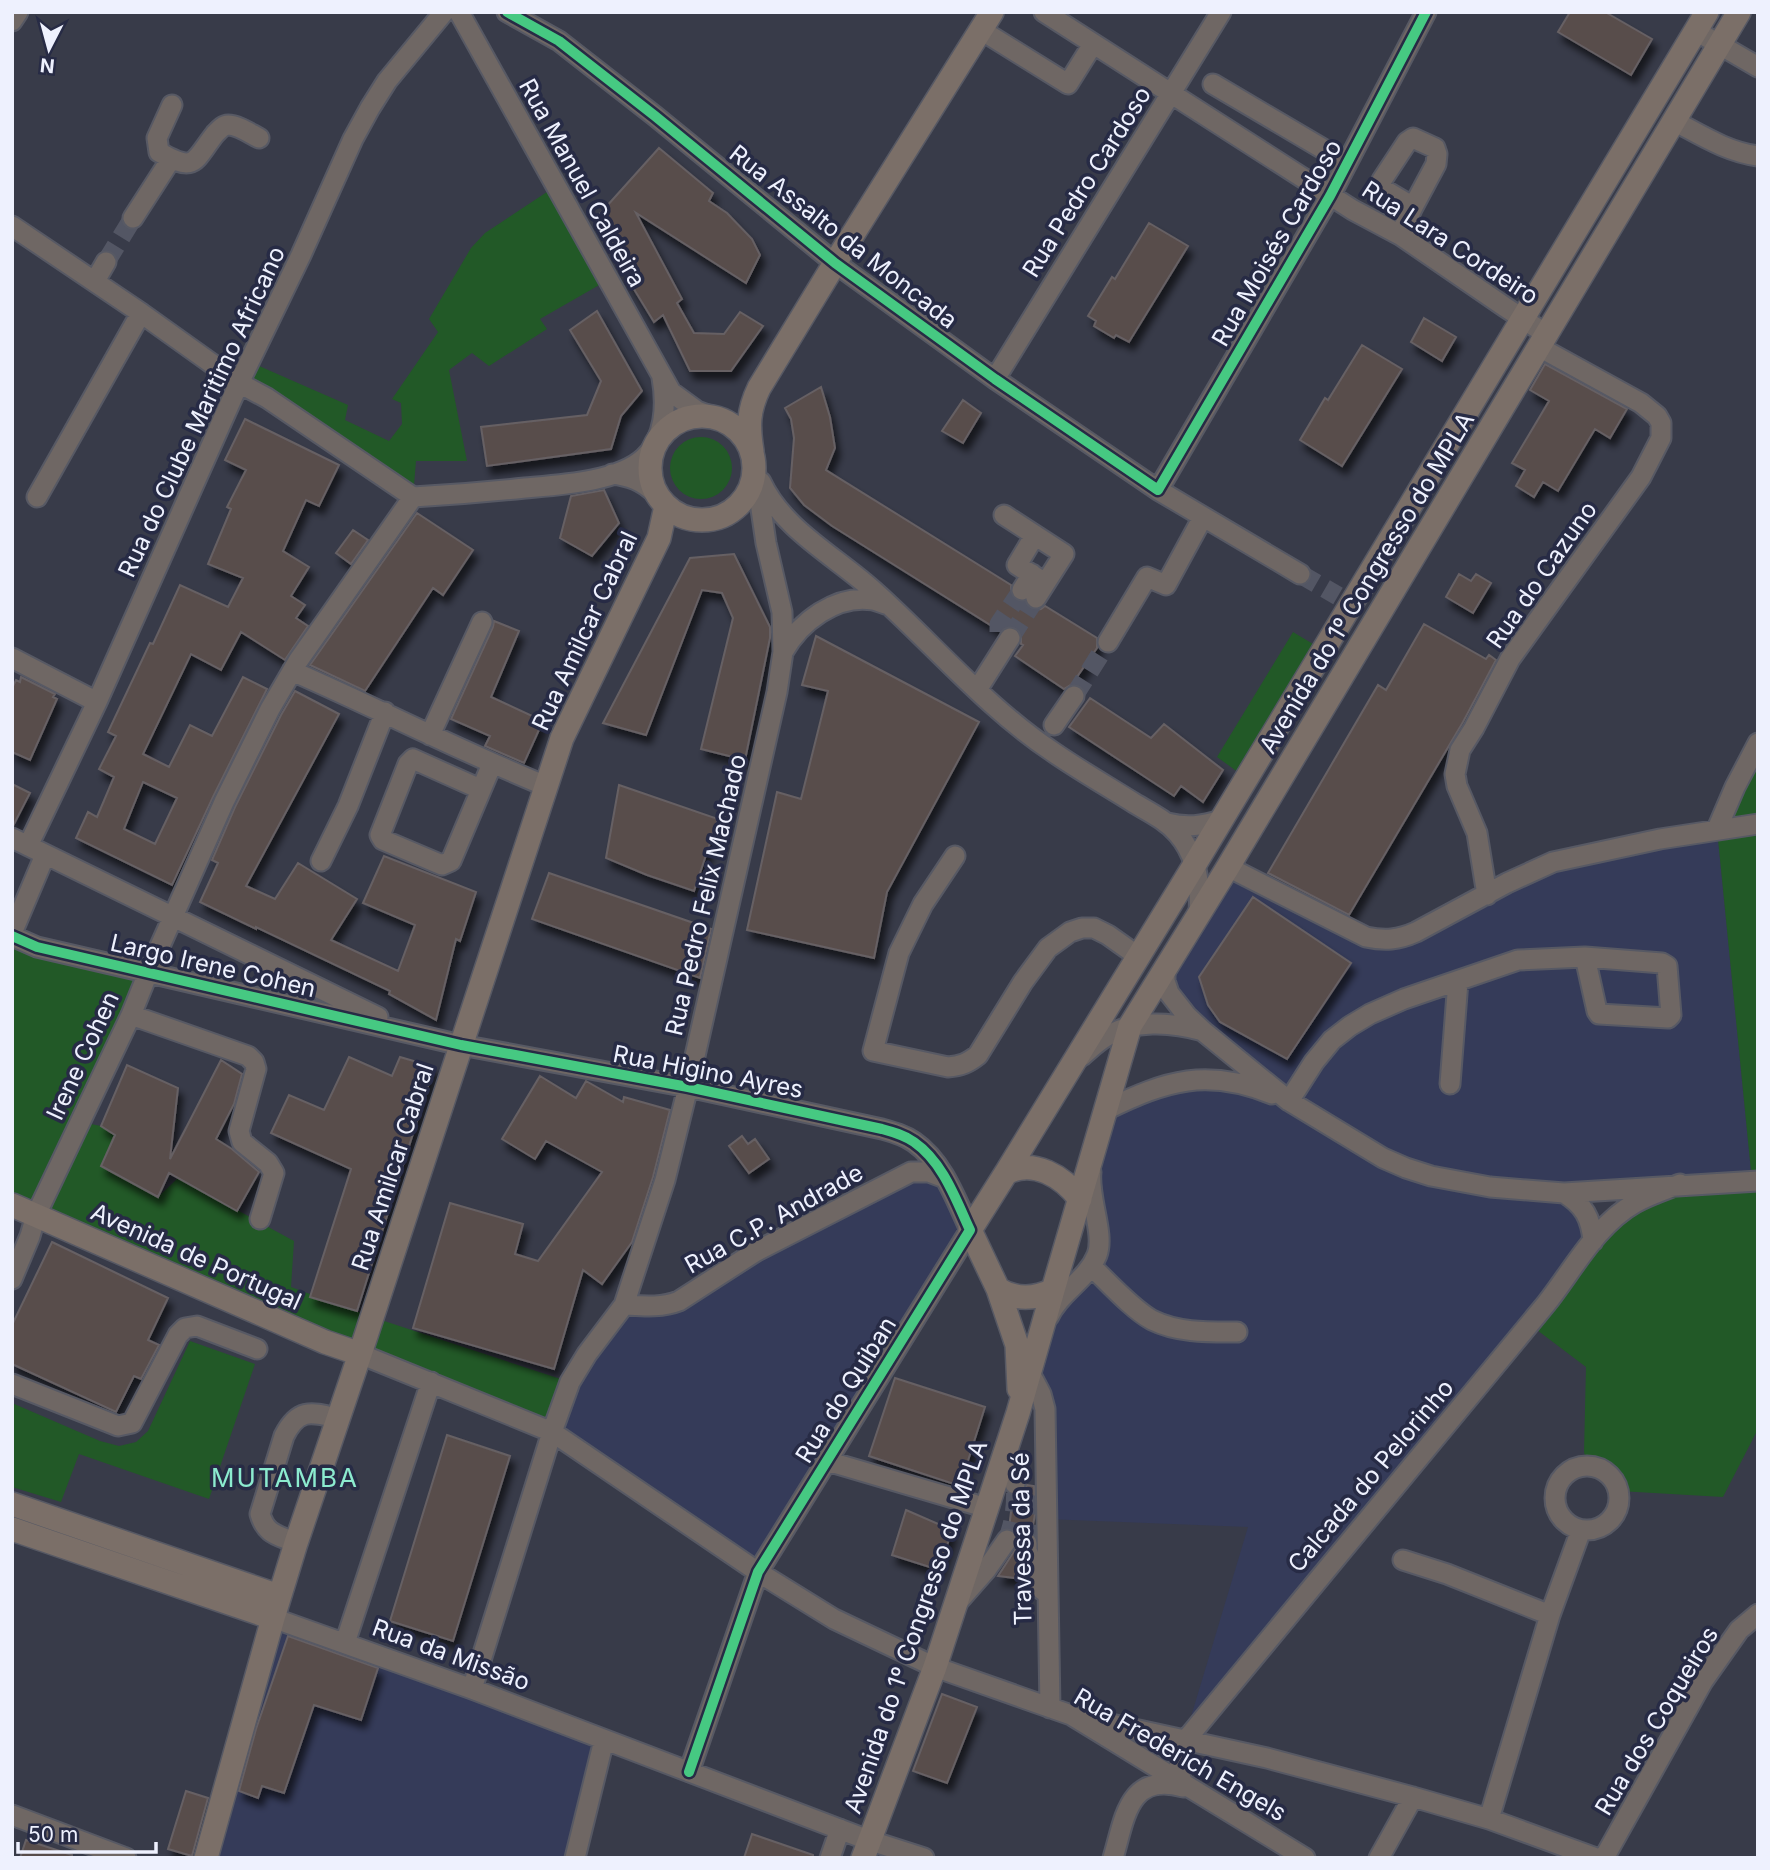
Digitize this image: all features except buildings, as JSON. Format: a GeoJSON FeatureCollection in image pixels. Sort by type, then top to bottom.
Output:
{"type":"FeatureCollection","features":[{"type":"Feature","properties":{"kind":"main road","name":"Avenida do 1º Congresso do MPLA"},"geometry":{"type":"LineString","coordinates":[[1080,1199],[1130,1026],[1740,12]]}},
{"type":"Feature","properties":{"kind":"main road"},"geometry":{"type":"LineString","coordinates":[[753,459],[743,435],[729,424],[713,417],[696,416],[680,421],[666,430],[655,444],[650,477],[661,500],[680,516],[696,521],[714,520],[730,513],[743,501],[752,485],[753,459],[748,429],[750,408],[758,391],[986,21]]}},
{"type":"Feature","properties":{"kind":"main road","name":"Avenida do 1º Congresso do MPLA"},"geometry":{"type":"LineString","coordinates":[[1006,1173],[1195,864],[1345,600],[1523,319],[1702,22]]}},
{"type":"Feature","properties":{"kind":"main road"},"geometry":{"type":"LineString","coordinates":[[713,417],[738,409],[758,391]]}},
{"type":"Feature","properties":{"kind":"main road","name":"Rua Amilcar Cabral"},"geometry":{"type":"LineString","coordinates":[[206,1858],[272,1618],[562,738],[659,538],[661,500]]}},
{"type":"Feature","properties":{"kind":"main road"},"geometry":{"type":"LineString","coordinates":[[1026,1168],[1041,1169],[1066,1183],[1080,1199],[1053,1290],[1042,1296],[1023,1298],[998,1289],[966,1222],[1006,1173],[1026,1168]]}},
{"type":"Feature","properties":{"kind":"main road","name":"Avenida de Portugal"},"geometry":{"type":"LineString","coordinates":[[12,1205],[325,1342],[360,1354]]}},
{"type":"Feature","properties":{"kind":"main road","name":"Avenida do 1º Congresso do MPLA"},"geometry":{"type":"LineString","coordinates":[[998,1289],[1017,1345],[1018,1413]]}},
{"type":"Feature","properties":{"kind":"main road","name":"Avenida do 1º Congresso do MPLA"},"geometry":{"type":"LineString","coordinates":[[865,1849],[934,1667],[1018,1413],[1053,1290]]}},
{"type":"Feature","properties":{"kind":"main road"},"geometry":{"type":"LineString","coordinates":[[12,1504],[279,1596]]}},
{"type":"Feature","properties":{"kind":"main road","name":"Rua da Missão"},"geometry":{"type":"LineString","coordinates":[[12,1529],[272,1618]]}},
{"type":"Feature","properties":{"kind":"street"},"geometry":{"type":"LineString","coordinates":[[12,21],[18,12]]}},
{"type":"Feature","properties":{"kind":"street","name":"Rua do Clube Maritimo Africano"},"geometry":{"type":"LineString","coordinates":[[12,935],[29,847],[97,702],[239,383],[301,256],[353,139],[387,81],[444,12]]}},
{"type":"Feature","properties":{"kind":"street","name":"Rua Manuel Caldeira"},"geometry":{"type":"LineString","coordinates":[[459,12],[671,392],[696,411],[713,417]]}},
{"type":"Feature","properties":{"kind":"street","name":"Rua Assalto da Moncada"},"geometry":{"type":"LineString","coordinates":[[507,12],[558,41],[655,116],[835,263],[995,379],[1158,491],[1300,574]]}},
{"type":"Feature","properties":{"kind":"street","name":"Rua Lara Cordeiro"},"geometry":{"type":"LineString","coordinates":[[1044,12],[1330,196],[1401,235],[1523,319],[1543,340]]}},
{"type":"Feature","properties":{"kind":"street","name":"Rua Pedro Cardoso"},"geometry":{"type":"LineString","coordinates":[[995,379],[1222,12]]}},
{"type":"Feature","properties":{"kind":"street","name":"Rua Moisés Cardoso"},"geometry":{"type":"LineString","coordinates":[[1158,491],[1330,196],[1426,12]]}},
{"type":"Feature","properties":{"kind":"street"},"geometry":{"type":"LineString","coordinates":[[986,21],[1068,84],[1094,44]]}},
{"type":"Feature","properties":{"kind":"street"},"geometry":{"type":"LineString","coordinates":[[1702,22],[1719,45],[1758,67]]}},
{"type":"Feature","properties":{"kind":"street"},"geometry":{"type":"LineString","coordinates":[[1213,84],[1347,163]]}},
{"type":"Feature","properties":{"kind":"street"},"geometry":{"type":"LineString","coordinates":[[172,105],[157,138],[159,152],[171,159],[182,163],[195,160],[222,127],[227,125],[259,138]]}},
{"type":"Feature","properties":{"kind":"street"},"geometry":{"type":"LineString","coordinates":[[1674,121],[1729,149],[1758,156]]}},
{"type":"Feature","properties":{"kind":"street"},"geometry":{"type":"LineString","coordinates":[[133,218],[171,159]]}},
{"type":"Feature","properties":{"kind":"street"},"geometry":{"type":"LineString","coordinates":[[1401,235],[1413,207]]}},
{"type":"Feature","properties":{"kind":"street"},"geometry":{"type":"LineString","coordinates":[[12,226],[239,383],[267,398],[413,497],[578,483],[634,466],[655,444]]}},
{"type":"Feature","properties":{"kind":"street"},"geometry":{"type":"LineString","coordinates":[[94,281],[106,262]]}},
{"type":"Feature","properties":{"kind":"street"},"geometry":{"type":"LineString","coordinates":[[37,497],[141,313]]}},
{"type":"Feature","properties":{"kind":"street","name":"Rua do Cazuno"},"geometry":{"type":"LineString","coordinates":[[1487,895],[1477,833],[1457,786],[1455,774],[1460,750],[1510,659],[1641,477],[1657,448],[1662,432],[1657,416],[1641,403],[1543,340]]}},
{"type":"Feature","properties":{"kind":"street","name":"Rua Manuel Caldeira"},"geometry":{"type":"LineString","coordinates":[[655,444],[662,428],[664,411],[662,377]]}},
{"type":"Feature","properties":{"kind":"street"},"geometry":{"type":"LineString","coordinates":[[753,459],[762,486],[794,526],[864,582],[978,690],[1037,741],[1167,823],[1185,843],[1195,864],[1199,878],[1199,913]]}},
{"type":"Feature","properties":{"kind":"street","name":"Rua Pedro Felix Machado"},"geometry":{"type":"LineString","coordinates":[[472,1689],[570,1382],[587,1354],[624,1305],[665,1180],[688,1087],[777,692],[783,652],[782,612],[766,543],[753,459]]}},
{"type":"Feature","properties":{"kind":"street"},"geometry":{"type":"LineString","coordinates":[[611,474],[628,476],[643,483],[661,500]]}},
{"type":"Feature","properties":{"kind":"street","name":"Irene Cohen"},"geometry":{"type":"LineString","coordinates":[[12,1279],[36,1215],[131,1014],[224,802],[270,709],[292,671],[413,497]]}},
{"type":"Feature","properties":{"kind":"street"},"geometry":{"type":"LineString","coordinates":[[1004,515],[1035,535],[1064,554],[1034,586],[1017,565],[1035,535]]}},
{"type":"Feature","properties":{"kind":"street"},"geometry":{"type":"LineString","coordinates":[[1108,642],[1147,577],[1166,585],[1203,517]]}},
{"type":"Feature","properties":{"kind":"street"},"geometry":{"type":"LineString","coordinates":[[783,652],[801,627],[825,610],[841,603],[873,600],[890,606]]}},
{"type":"Feature","properties":{"kind":"street"},"geometry":{"type":"LineString","coordinates":[[430,735],[482,622]]}},
{"type":"Feature","properties":{"kind":"street"},"geometry":{"type":"LineString","coordinates":[[978,690],[997,659],[1004,635]]}},
{"type":"Feature","properties":{"kind":"street"},"geometry":{"type":"LineString","coordinates":[[12,658],[97,702]]}},
{"type":"Feature","properties":{"kind":"street"},"geometry":{"type":"LineString","coordinates":[[292,671],[492,764],[546,786]]}},
{"type":"Feature","properties":{"kind":"street"},"geometry":{"type":"LineString","coordinates":[[1054,725],[1074,696]]}},
{"type":"Feature","properties":{"kind":"street"},"geometry":{"type":"LineString","coordinates":[[321,860],[348,806],[385,712]]}},
{"type":"Feature","properties":{"kind":"street"},"geometry":{"type":"LineString","coordinates":[[1717,829],[1758,743]]}},
{"type":"Feature","properties":{"kind":"street"},"geometry":{"type":"LineString","coordinates":[[480,789],[413,759],[408,764],[380,835],[383,840],[442,864],[451,860],[492,764]]}},
{"type":"Feature","properties":{"kind":"street"},"geometry":{"type":"LineString","coordinates":[[1167,823],[1195,827],[1221,820]]}},
{"type":"Feature","properties":{"kind":"street"},"geometry":{"type":"LineString","coordinates":[[1228,867],[1366,937],[1380,940],[1399,939],[1553,862],[1717,829],[1758,824]]}},
{"type":"Feature","properties":{"kind":"street"},"geometry":{"type":"LineString","coordinates":[[29,847],[407,1032]]}},
{"type":"Feature","properties":{"kind":"street"},"geometry":{"type":"LineString","coordinates":[[955,856],[923,904],[900,953],[873,1051],[948,1067],[970,1062],[978,1055],[1023,982],[1048,948],[1070,932],[1082,928],[1094,929],[1108,935],[1139,957]]}},
{"type":"Feature","properties":{"kind":"street","name":"Largo Irene Cohen"},"geometry":{"type":"LineString","coordinates":[[12,935],[37,947],[407,1032]]}},
{"type":"Feature","properties":{"kind":"street"},"geometry":{"type":"LineString","coordinates":[[1289,1101],[1314,1062],[1332,1040],[1350,1026],[1404,999],[1518,960],[1585,957],[1662,963],[1667,967],[1671,1015],[1668,1018],[1599,1014],[1585,957]]}},
{"type":"Feature","properties":{"kind":"street"},"geometry":{"type":"LineString","coordinates":[[1165,969],[1169,993],[1204,1032],[1289,1101],[1383,1158],[1406,1168],[1431,1176],[1490,1187],[1564,1194],[1680,1184],[1758,1181]]}},
{"type":"Feature","properties":{"kind":"street"},"geometry":{"type":"LineString","coordinates":[[1450,1084],[1458,981]]}},
{"type":"Feature","properties":{"kind":"street"},"geometry":{"type":"LineString","coordinates":[[131,1014],[248,1056],[254,1062],[256,1069],[239,1131],[242,1142],[268,1163],[274,1173],[260,1219]]}},
{"type":"Feature","properties":{"kind":"street"},"geometry":{"type":"LineString","coordinates":[[1075,1061],[1105,1037],[1130,1026],[1171,1025],[1204,1032]]}},
{"type":"Feature","properties":{"kind":"street","name":"Rua Higino Ayres"},"geometry":{"type":"LineString","coordinates":[[407,1032],[461,1045],[688,1087],[901,1135],[914,1142],[931,1158],[945,1178],[966,1222]]}},
{"type":"Feature","properties":{"kind":"street"},"geometry":{"type":"LineString","coordinates":[[1106,1110],[1159,1086],[1202,1080],[1238,1083],[1289,1101]]}},
{"type":"Feature","properties":{"kind":"street"},"geometry":{"type":"LineString","coordinates":[[1041,1334],[1058,1301],[1087,1271],[1097,1254],[1098,1231],[1090,1182],[1092,1160]]}},
{"type":"Feature","properties":{"kind":"street","name":"Rua C.P. Andrade"},"geometry":{"type":"LineString","coordinates":[[624,1305],[655,1306],[679,1301],[755,1252],[911,1172],[929,1172],[945,1178]]}},
{"type":"Feature","properties":{"kind":"street","name":"Calcada do Pelorinho"},"geometry":{"type":"LineString","coordinates":[[1185,1741],[1546,1304],[1592,1241],[1608,1223],[1634,1203],[1680,1184]]}},
{"type":"Feature","properties":{"kind":"street"},"geometry":{"type":"LineString","coordinates":[[1564,1194],[1573,1198],[1585,1210],[1591,1224],[1592,1241]]}},
{"type":"Feature","properties":{"kind":"street"},"geometry":{"type":"LineString","coordinates":[[1080,1199],[1098,1231]]}},
{"type":"Feature","properties":{"kind":"street","name":"Rua do Quiban"},"geometry":{"type":"LineString","coordinates":[[689,1772],[758,1572],[827,1461],[966,1222]]}},
{"type":"Feature","properties":{"kind":"street"},"geometry":{"type":"LineString","coordinates":[[1053,1290],[1069,1284],[1087,1271]]}},
{"type":"Feature","properties":{"kind":"street"},"geometry":{"type":"LineString","coordinates":[[1087,1271],[1152,1320],[1194,1331],[1237,1332]]}},
{"type":"Feature","properties":{"kind":"street"},"geometry":{"type":"LineString","coordinates":[[12,1384],[118,1426],[132,1423],[178,1335],[185,1328],[197,1326],[257,1349]]}},
{"type":"Feature","properties":{"kind":"street","name":"Rua Frederich Engels"},"geometry":{"type":"LineString","coordinates":[[360,1354],[552,1432],[758,1572],[834,1619],[934,1667],[1071,1715],[1305,1858]]}},
{"type":"Feature","properties":{"kind":"street","name":"Travessa da Sé"},"geometry":{"type":"LineString","coordinates":[[1030,1373],[1045,1409],[1046,1600],[1050,1708]]}},
{"type":"Feature","properties":{"kind":"street"},"geometry":{"type":"LineString","coordinates":[[345,1643],[431,1382]]}},
{"type":"Feature","properties":{"kind":"street"},"geometry":{"type":"LineString","coordinates":[[296,1543],[273,1533],[264,1525],[260,1514],[284,1436],[289,1425],[312,1412],[337,1418]]}},
{"type":"Feature","properties":{"kind":"street"},"geometry":{"type":"LineString","coordinates":[[1005,1454],[1013,1472],[1024,1485],[1045,1459]]}},
{"type":"Feature","properties":{"kind":"street"},"geometry":{"type":"LineString","coordinates":[[827,1461],[987,1508]]}},
{"type":"Feature","properties":{"kind":"street"},"geometry":{"type":"LineString","coordinates":[[1489,1819],[1550,1615],[1581,1531]]}},
{"type":"Feature","properties":{"kind":"street"},"geometry":{"type":"LineString","coordinates":[[954,1606],[986,1570],[1007,1540]]}},
{"type":"Feature","properties":{"kind":"street"},"geometry":{"type":"LineString","coordinates":[[1027,1543],[1027,1550],[1046,1600]]}},
{"type":"Feature","properties":{"kind":"street"},"geometry":{"type":"LineString","coordinates":[[1403,1560],[1447,1574],[1550,1615]]}},
{"type":"Feature","properties":{"kind":"street","name":"Rua dos Coqueiros"},"geometry":{"type":"LineString","coordinates":[[1604,1858],[1703,1681],[1740,1629],[1758,1614]]}},
{"type":"Feature","properties":{"kind":"street","name":"Rua da Missão"},"geometry":{"type":"LineString","coordinates":[[272,1618],[472,1689],[839,1829],[865,1849],[925,1858]]}},
{"type":"Feature","properties":{"kind":"street"},"geometry":{"type":"LineString","coordinates":[[1071,1715],[1267,1758],[1413,1797],[1489,1819],[1596,1858]]}},
{"type":"Feature","properties":{"kind":"street"},"geometry":{"type":"LineString","coordinates":[[575,1858],[604,1740]]}},
{"type":"Feature","properties":{"kind":"street"},"geometry":{"type":"LineString","coordinates":[[1185,1741],[1178,1772],[1189,1787]]}},
{"type":"Feature","properties":{"kind":"street"},"geometry":{"type":"LineString","coordinates":[[1113,1858],[1127,1811],[1140,1791],[1167,1783],[1189,1787]]}},
{"type":"Feature","properties":{"kind":"street"},"geometry":{"type":"LineString","coordinates":[[1379,1858],[1413,1797]]}},
{"type":"Feature","properties":{"kind":"street"},"geometry":{"type":"LineString","coordinates":[[14,1822],[126,1858]]}},
{"type":"Feature","properties":{"kind":"street"},"geometry":{"type":"LineString","coordinates":[[830,1858],[839,1829]]}},
{"type":"Feature","properties":{"kind":"shaded area"},"geometry":{"type":"Polygon","coordinates":[[[1717,829],[1752,1181],[1565,1193],[1593,1241],[1187,1730],[1248,1527],[1046,1519],[1045,1409],[1030,1373],[1045,1321],[1091,1266],[1093,1206],[1106,1110],[1159,1086],[1257,1088],[1204,1032],[1165,981],[1228,867],[1380,940],[1507,883],[1717,829]]]}},
{"type":"Feature","properties":{"kind":"shaded area"},"geometry":{"type":"Polygon","coordinates":[[[929,1172],[970,1230],[758,1572],[552,1432],[624,1305],[655,1306],[929,1172]]]}},
{"type":"Feature","properties":{"kind":"shaded area"},"geometry":{"type":"Polygon","coordinates":[[[273,1618],[604,1740],[575,1858],[206,1858],[273,1618]]]}},
{"type":"Feature","properties":{"kind":"green space"},"geometry":{"type":"Polygon","coordinates":[[[556,186],[608,280],[540,319],[547,329],[489,366],[472,353],[449,370],[467,461],[416,461],[413,497],[239,383],[250,362],[348,405],[345,420],[389,441],[402,424],[401,403],[392,399],[438,332],[429,319],[471,248],[485,233],[556,186]]]}},
{"type":"Feature","properties":{"kind":"green space"},"geometry":{"type":"Polygon","coordinates":[[[701,437],[713,439],[723,446],[730,456],[730,480],[723,490],[713,497],[701,499],[689,497],[679,490],[672,480],[670,468],[672,456],[679,446],[689,439],[701,437]]]}},
{"type":"Feature","properties":{"kind":"green space"},"geometry":{"type":"Polygon","coordinates":[[[1293,632],[1323,650],[1246,778],[1217,757],[1293,632]]]}},
{"type":"Feature","properties":{"kind":"green space"},"geometry":{"type":"Polygon","coordinates":[[[1758,743],[1758,1429],[1723,1497],[1619,1491],[1606,1474],[1588,1466],[1584,1452],[1586,1367],[1529,1324],[1634,1203],[1752,1181],[1717,829],[1758,743]]]}},
{"type":"Feature","properties":{"kind":"green space"},"geometry":{"type":"Polygon","coordinates":[[[12,936],[148,973],[81,1122],[101,1126],[115,1135],[101,1167],[158,1197],[178,1178],[294,1241],[291,1287],[372,1317],[570,1382],[552,1432],[12,1205],[12,936]]]}},
{"type":"Feature","properties":{"kind":"green space"},"geometry":{"type":"Polygon","coordinates":[[[190,1341],[255,1364],[209,1499],[79,1454],[61,1502],[12,1487],[12,1403],[100,1441],[119,1446],[136,1442],[148,1431],[190,1341]]]}},
{"type":"Feature","properties":{"kind":"tunnel"},"geometry":{"type":"LineString","coordinates":[[106,262],[133,218]]}},
{"type":"Feature","properties":{"kind":"tunnel"},"geometry":{"type":"LineString","coordinates":[[1300,574],[1338,596]]}},
{"type":"Feature","properties":{"kind":"tunnel"},"geometry":{"type":"LineString","coordinates":[[999,632],[999,624],[1022,590]]}},
{"type":"Feature","properties":{"kind":"tunnel"},"geometry":{"type":"LineString","coordinates":[[1010,638],[1036,598]]}},
{"type":"Feature","properties":{"kind":"tunnel"},"geometry":{"type":"LineString","coordinates":[[1074,696],[1108,642]]}},
{"type":"Feature","properties":{"kind":"tunnel"},"geometry":{"type":"LineString","coordinates":[[1007,1540],[1014,1512],[1015,1484]]}},
{"type":"Feature","properties":{"kind":"tunnel"},"geometry":{"type":"LineString","coordinates":[[1027,1543],[1034,1486]]}},
{"type":"Feature","properties":{"kind":"cycle path"},"geometry":{"type":"LineString","coordinates":[[507,12],[559,41],[835,263],[995,379],[1158,490],[1330,196],[1426,12]]}},
{"type":"Feature","properties":{"kind":"cycle path"},"geometry":{"type":"LineString","coordinates":[[12,936],[37,947],[461,1045],[688,1087],[882,1129],[910,1140],[933,1160],[948,1182],[970,1230],[758,1572],[689,1772]]}},
{"type":"Feature","properties":{"kind":"district","name":"MUTAMBA"},"geometry":{"type":"Point","coordinates":[285,1478]}}]}
